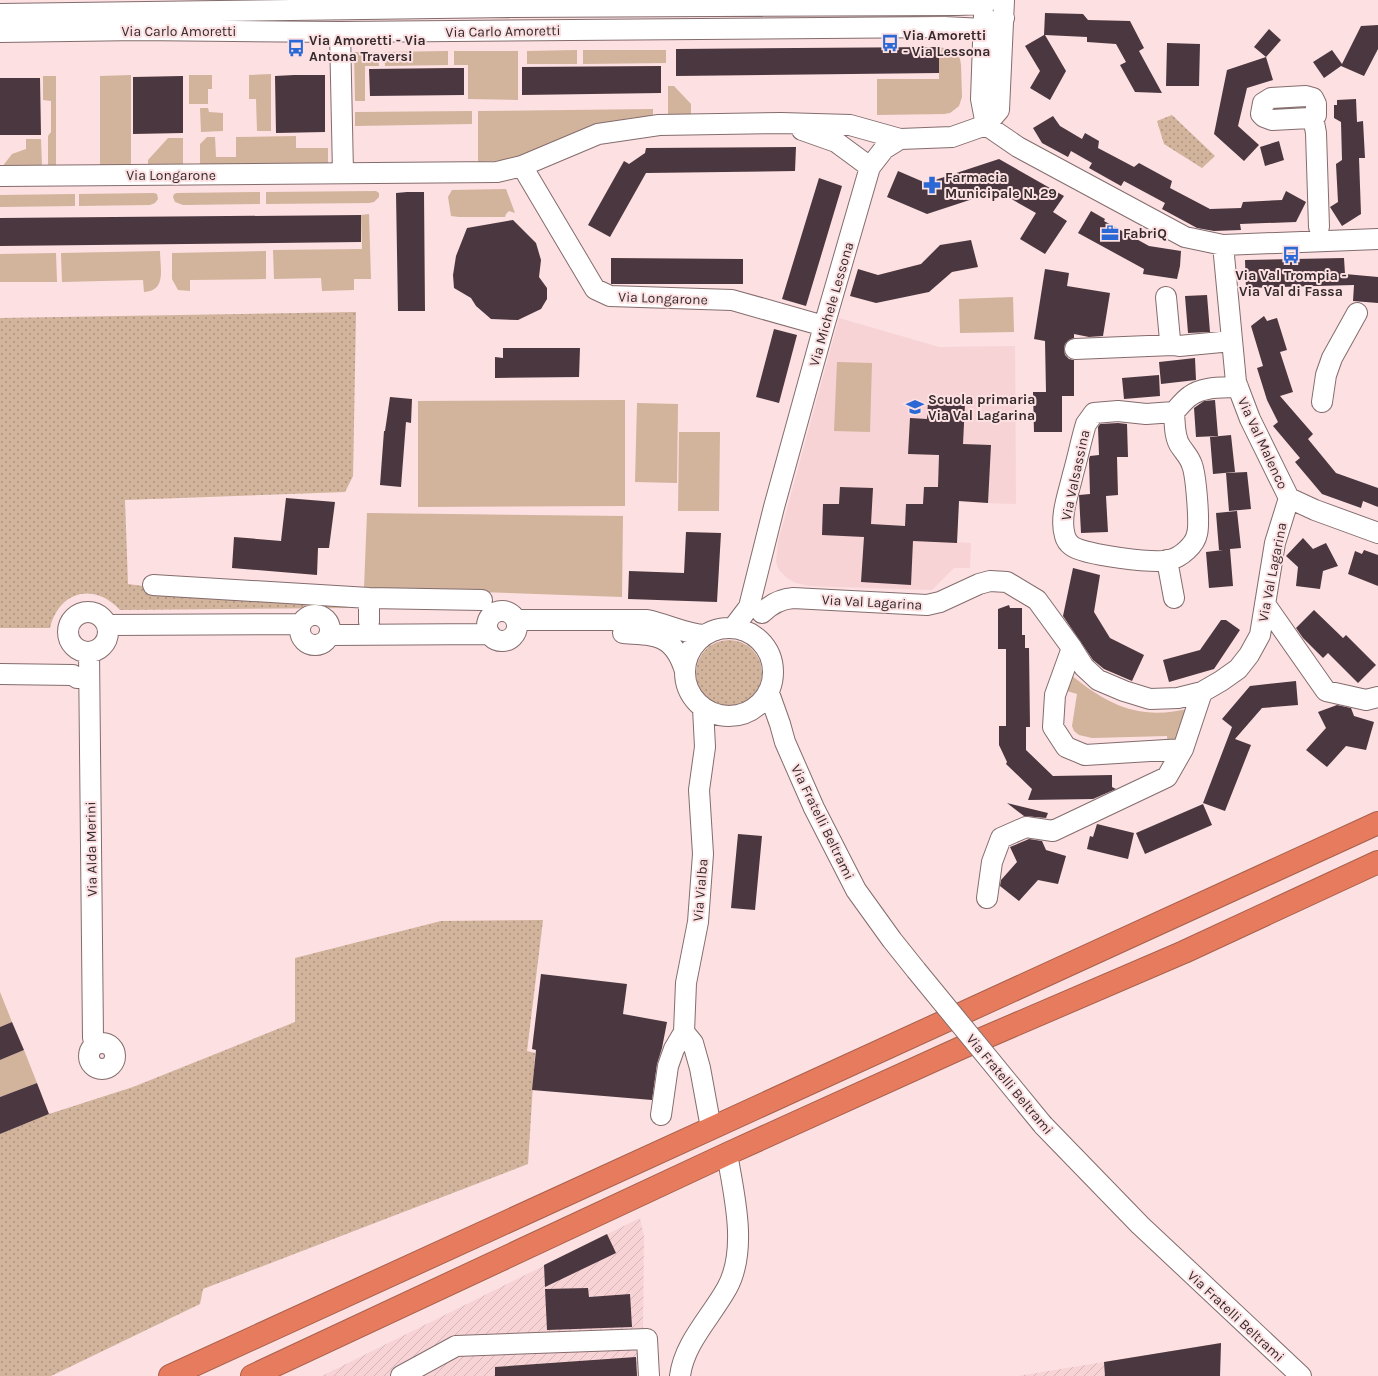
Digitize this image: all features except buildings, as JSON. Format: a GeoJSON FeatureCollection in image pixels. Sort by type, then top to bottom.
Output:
{"type":"FeatureCollection","features":[{"type":"Feature","properties":{"kind":"highway"},"geometry":{"type":"LineString","coordinates":[[170,1376],[1378,823]]}},
{"type":"Feature","properties":{"kind":"highway"},"geometry":{"type":"LineString","coordinates":[[252,1376],[727,1154],[964,1047],[1184,952],[1378,862]]}},
{"type":"Feature","properties":{"kind":"street","name":"Via Carlo Amoretti"},"geometry":{"type":"LineString","coordinates":[[0,14],[88,6],[819,3],[957,5],[985,2]]}},
{"type":"Feature","properties":{"kind":"street"},"geometry":{"type":"LineString","coordinates":[[1004,9],[985,2],[982,99],[986,125],[1018,147],[1184,237],[1223,245],[1378,239]]}},
{"type":"Feature","properties":{"kind":"street"},"geometry":{"type":"LineString","coordinates":[[476,4],[494,30],[510,4]]}},
{"type":"Feature","properties":{"kind":"street"},"geometry":{"type":"LineString","coordinates":[[983,28],[1004,9]]}},
{"type":"Feature","properties":{"kind":"street"},"geometry":{"type":"LineString","coordinates":[[900,139],[952,137],[986,125],[999,110],[1004,9]]}},
{"type":"Feature","properties":{"kind":"street","name":"Via Carlo Amoretti"},"geometry":{"type":"LineString","coordinates":[[0,32],[138,30],[340,32],[944,27],[983,28]]}},
{"type":"Feature","properties":{"kind":"street"},"geometry":{"type":"LineString","coordinates":[[340,32],[343,173]]}},
{"type":"Feature","properties":{"kind":"street"},"geometry":{"type":"LineString","coordinates":[[1313,117],[1316,133],[1319,227]]}},
{"type":"Feature","properties":{"kind":"street","name":"Via Longarone"},"geometry":{"type":"LineString","coordinates":[[0,176],[497,172],[522,166],[598,134],[660,125],[781,123],[850,126],[900,139]]}},
{"type":"Feature","properties":{"kind":"street","name":"Via Longarone"},"geometry":{"type":"LineString","coordinates":[[781,123],[836,142],[848,149],[870,167]]}},
{"type":"Feature","properties":{"kind":"street","name":"Via Michele Lessona"},"geometry":{"type":"LineString","coordinates":[[733,628],[748,610],[774,507],[870,167],[884,149],[900,139]]}},
{"type":"Feature","properties":{"kind":"street","name":"Via Longarone"},"geometry":{"type":"LineString","coordinates":[[522,166],[595,289],[610,296],[732,300],[824,326]]}},
{"type":"Feature","properties":{"kind":"street","name":"Via Val Malenco"},"geometry":{"type":"LineString","coordinates":[[1223,245],[1238,387],[1250,419],[1289,498]]}},
{"type":"Feature","properties":{"kind":"street"},"geometry":{"type":"LineString","coordinates":[[1166,297],[1170,340],[1173,345]]}},
{"type":"Feature","properties":{"kind":"street"},"geometry":{"type":"LineString","coordinates":[[1322,402],[1326,375],[1332,358],[1357,313]]}},
{"type":"Feature","properties":{"kind":"street"},"geometry":{"type":"LineString","coordinates":[[1075,349],[1179,346],[1232,341]]}},
{"type":"Feature","properties":{"kind":"street"},"geometry":{"type":"LineString","coordinates":[[1174,412],[1191,395],[1197,392],[1208,389],[1238,387]]}},
{"type":"Feature","properties":{"kind":"street","name":"Via Valsassina"},"geometry":{"type":"LineString","coordinates":[[1118,411],[1146,414],[1174,412],[1176,437],[1194,468],[1198,530],[1195,541],[1191,546],[1177,557],[1167,560],[1152,562],[1083,551],[1071,546],[1068,542],[1064,531],[1067,500],[1086,424],[1094,413],[1118,411]]}},
{"type":"Feature","properties":{"kind":"street"},"geometry":{"type":"LineString","coordinates":[[1289,498],[1315,510],[1378,534]]}},
{"type":"Feature","properties":{"kind":"street","name":"Via Val Lagarina"},"geometry":{"type":"LineString","coordinates":[[762,612],[770,605],[793,598],[927,605],[940,602],[990,580],[1008,582],[1037,600],[1084,667],[1098,680],[1124,691],[1150,699],[1178,698],[1202,692],[1221,681],[1238,669],[1249,656],[1260,635],[1275,543],[1289,498]]}},
{"type":"Feature","properties":{"kind":"street"},"geometry":{"type":"LineString","coordinates":[[1167,560],[1174,598]]}},
{"type":"Feature","properties":{"kind":"street","name":"Via Michele Lessona"},"geometry":{"type":"LineString","coordinates":[[760,566],[765,647]]}},
{"type":"Feature","properties":{"kind":"street"},"geometry":{"type":"LineString","coordinates":[[154,585],[369,598],[482,600]]}},
{"type":"Feature","properties":{"kind":"street"},"geometry":{"type":"LineString","coordinates":[[369,598],[369,622]]}},
{"type":"Feature","properties":{"kind":"street"},"geometry":{"type":"LineString","coordinates":[[1265,604],[1326,691],[1366,700],[1378,697]]}},
{"type":"Feature","properties":{"kind":"street"},"geometry":{"type":"LineString","coordinates":[[92,612],[102,618],[108,631],[105,645],[95,652],[89,653],[77,649],[69,640],[68,628],[71,622],[80,614],[92,612]]}},
{"type":"Feature","properties":{"kind":"street"},"geometry":{"type":"LineString","coordinates":[[489,627],[493,615],[502,612],[511,614],[516,627]]}},
{"type":"Feature","properties":{"kind":"street"},"geometry":{"type":"LineString","coordinates":[[516,627],[647,620],[659,622],[693,634],[705,635]]}},
{"type":"Feature","properties":{"kind":"street"},"geometry":{"type":"LineString","coordinates":[[328,629],[369,622],[489,627]]}},
{"type":"Feature","properties":{"kind":"street"},"geometry":{"type":"LineString","coordinates":[[328,629],[489,627]]}},
{"type":"Feature","properties":{"kind":"street"},"geometry":{"type":"LineString","coordinates":[[516,627],[646,634],[666,640],[682,660],[687,685],[693,698],[703,708],[716,714],[738,715],[758,706],[770,693],[773,680],[773,666],[768,652],[760,640],[747,632],[733,628],[719,630],[705,635],[694,645],[688,657],[685,671]]}},
{"type":"Feature","properties":{"kind":"street"},"geometry":{"type":"LineString","coordinates":[[108,631],[301,629],[303,640],[312,645],[322,643],[328,629]]}},
{"type":"Feature","properties":{"kind":"street"},"geometry":{"type":"LineString","coordinates":[[1072,648],[1055,695],[1053,727],[1066,747],[1085,755],[1183,749]]}},
{"type":"Feature","properties":{"kind":"street","name":"Via Alda Merini"},"geometry":{"type":"LineString","coordinates":[[89,653],[93,1038],[97,1044]]}},
{"type":"Feature","properties":{"kind":"street"},"geometry":{"type":"LineString","coordinates":[[0,674],[73,675],[78,678]]}},
{"type":"Feature","properties":{"kind":"street"},"geometry":{"type":"LineString","coordinates":[[988,898],[992,862],[1001,838],[1026,826],[1053,831],[1167,777],[1183,749],[1202,692]]}},
{"type":"Feature","properties":{"kind":"street","name":"Via Fratelli Beltrami"},"geometry":{"type":"LineString","coordinates":[[770,693],[785,742],[814,808],[856,890],[892,940],[1043,1126],[1140,1225],[1301,1376]]}},
{"type":"Feature","properties":{"kind":"street","name":"Via Vialba"},"geometry":{"type":"LineString","coordinates":[[684,1032],[686,983],[698,922],[703,854],[699,790],[705,747],[703,708]]}},
{"type":"Feature","properties":{"kind":"street","name":"Via Fratelli Beltrami"},"geometry":{"type":"LineString","coordinates":[[738,715],[759,717],[766,721],[785,742]]}},
{"type":"Feature","properties":{"kind":"street","name":"Via Vialba"},"geometry":{"type":"LineString","coordinates":[[705,747],[720,725],[738,715]]}},
{"type":"Feature","properties":{"kind":"street"},"geometry":{"type":"LineString","coordinates":[[661,1115],[668,1066],[674,1049],[684,1032],[692,1043],[700,1068],[711,1128]]}},
{"type":"Feature","properties":{"kind":"street"},"geometry":{"type":"LineString","coordinates":[[680,1376],[690,1345],[728,1287],[736,1264],[738,1247],[736,1209],[727,1154]]}},
{"type":"Feature","properties":{"kind":"street"},"geometry":{"type":"LineString","coordinates":[[401,1376],[456,1346],[647,1339],[649,1376]]}},
{"type":"Feature","properties":{"kind":"shaded area"},"geometry":{"type":"Polygon","coordinates":[[[939,47],[954,50],[960,59],[962,97],[959,106],[950,113],[944,114],[877,115],[877,79],[939,79],[939,47]]]}},
{"type":"Feature","properties":{"kind":"shaded area"},"geometry":{"type":"Polygon","coordinates":[[[577,50],[577,64],[527,64],[527,51],[577,50]]]}},
{"type":"Feature","properties":{"kind":"shaded area"},"geometry":{"type":"Polygon","coordinates":[[[583,50],[666,50],[666,63],[583,64],[583,50]]]}},
{"type":"Feature","properties":{"kind":"shaded area"},"geometry":{"type":"Polygon","coordinates":[[[448,51],[448,65],[385,66],[384,52],[448,51]]]}},
{"type":"Feature","properties":{"kind":"shaded area"},"geometry":{"type":"Polygon","coordinates":[[[454,51],[518,51],[518,100],[468,99],[468,65],[454,65],[454,51]]]}},
{"type":"Feature","properties":{"kind":"shaded area"},"geometry":{"type":"Polygon","coordinates":[[[354,52],[378,52],[379,66],[365,66],[365,101],[355,101],[354,52]]]}},
{"type":"Feature","properties":{"kind":"shaded area"},"geometry":{"type":"Polygon","coordinates":[[[271,74],[271,131],[257,131],[256,99],[249,99],[249,75],[271,74]]]}},
{"type":"Feature","properties":{"kind":"shaded area"},"geometry":{"type":"Polygon","coordinates":[[[131,75],[131,166],[100,166],[100,76],[131,75]]]}},
{"type":"Feature","properties":{"kind":"shaded area"},"geometry":{"type":"Polygon","coordinates":[[[189,75],[212,75],[212,89],[208,89],[208,104],[189,104],[189,75]]]}},
{"type":"Feature","properties":{"kind":"shaded area"},"geometry":{"type":"Polygon","coordinates":[[[43,76],[56,76],[56,166],[48,166],[48,136],[51,132],[51,101],[43,100],[43,76]]]}},
{"type":"Feature","properties":{"kind":"shaded area"},"geometry":{"type":"Polygon","coordinates":[[[668,86],[674,86],[691,104],[691,116],[668,117],[668,86]]]}},
{"type":"Feature","properties":{"kind":"shaded area"},"geometry":{"type":"Polygon","coordinates":[[[200,108],[208,108],[209,112],[223,113],[223,131],[201,132],[200,108]]]}},
{"type":"Feature","properties":{"kind":"shaded area"},"geometry":{"type":"Polygon","coordinates":[[[653,109],[653,117],[631,118],[591,126],[530,154],[508,160],[478,162],[478,111],[653,109]]]}},
{"type":"Feature","properties":{"kind":"shaded area"},"geometry":{"type":"Polygon","coordinates":[[[472,111],[472,124],[355,126],[355,112],[472,111]]]}},
{"type":"Feature","properties":{"kind":"shaded area"},"geometry":{"type":"Polygon","coordinates":[[[1172,115],[1215,156],[1202,168],[1164,144],[1157,121],[1172,115]]]}},
{"type":"Feature","properties":{"kind":"shaded area"},"geometry":{"type":"Polygon","coordinates":[[[296,136],[296,148],[328,148],[328,164],[200,165],[200,144],[207,137],[215,137],[216,157],[236,157],[236,137],[296,136]]]}},
{"type":"Feature","properties":{"kind":"shaded area"},"geometry":{"type":"Polygon","coordinates":[[[168,138],[183,138],[183,165],[148,165],[148,160],[168,138]]]}},
{"type":"Feature","properties":{"kind":"shaded area"},"geometry":{"type":"Polygon","coordinates":[[[26,139],[41,139],[42,166],[2,167],[12,154],[26,149],[26,139]]]}},
{"type":"Feature","properties":{"kind":"shaded area"},"geometry":{"type":"Polygon","coordinates":[[[506,189],[515,213],[509,211],[505,217],[451,216],[448,197],[452,190],[506,189]]]}},
{"type":"Feature","properties":{"kind":"shaded area"},"geometry":{"type":"Polygon","coordinates":[[[376,191],[379,193],[379,197],[374,202],[369,203],[266,204],[266,192],[376,191]]]}},
{"type":"Feature","properties":{"kind":"shaded area"},"geometry":{"type":"Polygon","coordinates":[[[260,192],[260,204],[183,205],[175,202],[173,197],[174,194],[177,193],[260,192]]]}},
{"type":"Feature","properties":{"kind":"shaded area"},"geometry":{"type":"Polygon","coordinates":[[[75,194],[75,206],[0,207],[0,195],[75,194]]]}},
{"type":"Feature","properties":{"kind":"shaded area"},"geometry":{"type":"Polygon","coordinates":[[[79,194],[157,194],[158,199],[155,203],[150,205],[79,206],[79,194]]]}},
{"type":"Feature","properties":{"kind":"shaded area"},"geometry":{"type":"Polygon","coordinates":[[[369,214],[371,279],[354,279],[354,290],[322,291],[321,278],[274,279],[273,250],[362,249],[361,215],[369,214]]]}},
{"type":"Feature","properties":{"kind":"shaded area"},"geometry":{"type":"Polygon","coordinates":[[[160,251],[161,278],[156,288],[151,291],[144,292],[143,280],[62,282],[61,253],[160,251]]]}},
{"type":"Feature","properties":{"kind":"shaded area"},"geometry":{"type":"Polygon","coordinates":[[[266,251],[266,279],[190,280],[190,291],[178,290],[172,279],[172,253],[266,251]]]}},
{"type":"Feature","properties":{"kind":"shaded area"},"geometry":{"type":"Polygon","coordinates":[[[56,253],[57,282],[0,282],[0,254],[56,253]]]}},
{"type":"Feature","properties":{"kind":"shaded area"},"geometry":{"type":"Polygon","coordinates":[[[1013,297],[1014,332],[960,333],[959,299],[1013,297]]]}},
{"type":"Feature","properties":{"kind":"shaded area"},"geometry":{"type":"Polygon","coordinates":[[[356,312],[353,476],[345,492],[125,500],[128,584],[201,594],[348,600],[348,608],[120,610],[110,601],[99,596],[89,594],[79,595],[69,599],[61,606],[55,615],[50,628],[0,628],[0,318],[356,312]]]}},
{"type":"Feature","properties":{"kind":"shaded area","name":"Scuola primaria Via Val Lagarina"},"geometry":{"type":"Polygon","coordinates":[[[839,318],[939,347],[1015,346],[1016,504],[959,502],[957,542],[971,543],[970,568],[954,568],[932,590],[809,586],[796,583],[787,578],[779,570],[776,562],[778,542],[839,318]]]}},
{"type":"Feature","properties":{"kind":"shaded area"},"geometry":{"type":"Polygon","coordinates":[[[837,362],[872,363],[870,432],[834,431],[837,362]]]}},
{"type":"Feature","properties":{"kind":"shaded area"},"geometry":{"type":"Polygon","coordinates":[[[625,400],[625,506],[418,507],[418,401],[625,400]]]}},
{"type":"Feature","properties":{"kind":"shaded area"},"geometry":{"type":"Polygon","coordinates":[[[637,403],[678,404],[677,483],[635,482],[637,403]]]}},
{"type":"Feature","properties":{"kind":"shaded area"},"geometry":{"type":"Polygon","coordinates":[[[679,432],[720,432],[719,511],[678,511],[679,432]]]}},
{"type":"Feature","properties":{"kind":"shaded area"},"geometry":{"type":"Polygon","coordinates":[[[367,513],[623,516],[622,597],[364,588],[367,513]]]}},
{"type":"Feature","properties":{"kind":"shaded area"},"geometry":{"type":"Polygon","coordinates":[[[729,640],[742,643],[752,650],[759,660],[762,673],[759,686],[752,696],[742,703],[729,706],[716,703],[706,696],[699,686],[696,673],[699,660],[706,650],[716,643],[729,640]]]}},
{"type":"Feature","properties":{"kind":"shaded area"},"geometry":{"type":"Polygon","coordinates":[[[1071,675],[1099,695],[1126,708],[1156,713],[1173,712],[1191,708],[1181,740],[1168,747],[1167,736],[1092,738],[1079,735],[1074,731],[1072,726],[1077,694],[1067,691],[1071,675]]]}},
{"type":"Feature","properties":{"kind":"shaded area"},"geometry":{"type":"Polygon","coordinates":[[[543,920],[527,1051],[535,1053],[528,1164],[203,1289],[200,1304],[51,1376],[0,1376],[0,1134],[49,1114],[133,1087],[295,1022],[295,958],[441,921],[543,920]]]}},
{"type":"Feature","properties":{"kind":"shaded area"},"geometry":{"type":"Polygon","coordinates":[[[0,992],[12,1022],[0,1027],[0,992]]]}},
{"type":"Feature","properties":{"kind":"shaded area"},"geometry":{"type":"Polygon","coordinates":[[[24,1050],[37,1083],[0,1097],[0,1060],[24,1050]]]}},
{"type":"Feature","properties":{"kind":"shaded area"},"geometry":{"type":"Polygon","coordinates":[[[640,1218],[644,1236],[643,1327],[645,1376],[322,1376],[640,1218]]]}},
{"type":"Feature","properties":{"kind":"shaded area"},"geometry":{"type":"Polygon","coordinates":[[[1221,1343],[1220,1376],[1018,1376],[1221,1343]]]}},
{"type":"Feature","properties":{"kind":"place","name":"Via Amoretti - Via Lessona"},"geometry":{"type":"Point","coordinates":[890,43]}},
{"type":"Feature","properties":{"kind":"place","name":"Via Amoretti - Via Antona Traversi"},"geometry":{"type":"Point","coordinates":[296,48]}},
{"type":"Feature","properties":{"kind":"place","name":"Farmacia Municipale N. 29"},"geometry":{"type":"Point","coordinates":[932,185]}},
{"type":"Feature","properties":{"kind":"place","name":"FabriQ"},"geometry":{"type":"Point","coordinates":[1110,233]}},
{"type":"Feature","properties":{"kind":"place","name":"Via Val Trompia - Via Val di Fassa"},"geometry":{"type":"Point","coordinates":[1291,255]}},
{"type":"Feature","properties":{"kind":"place","name":"Scuola primaria Via Val Lagarina"},"geometry":{"type":"Point","coordinates":[915,407]}}]}
